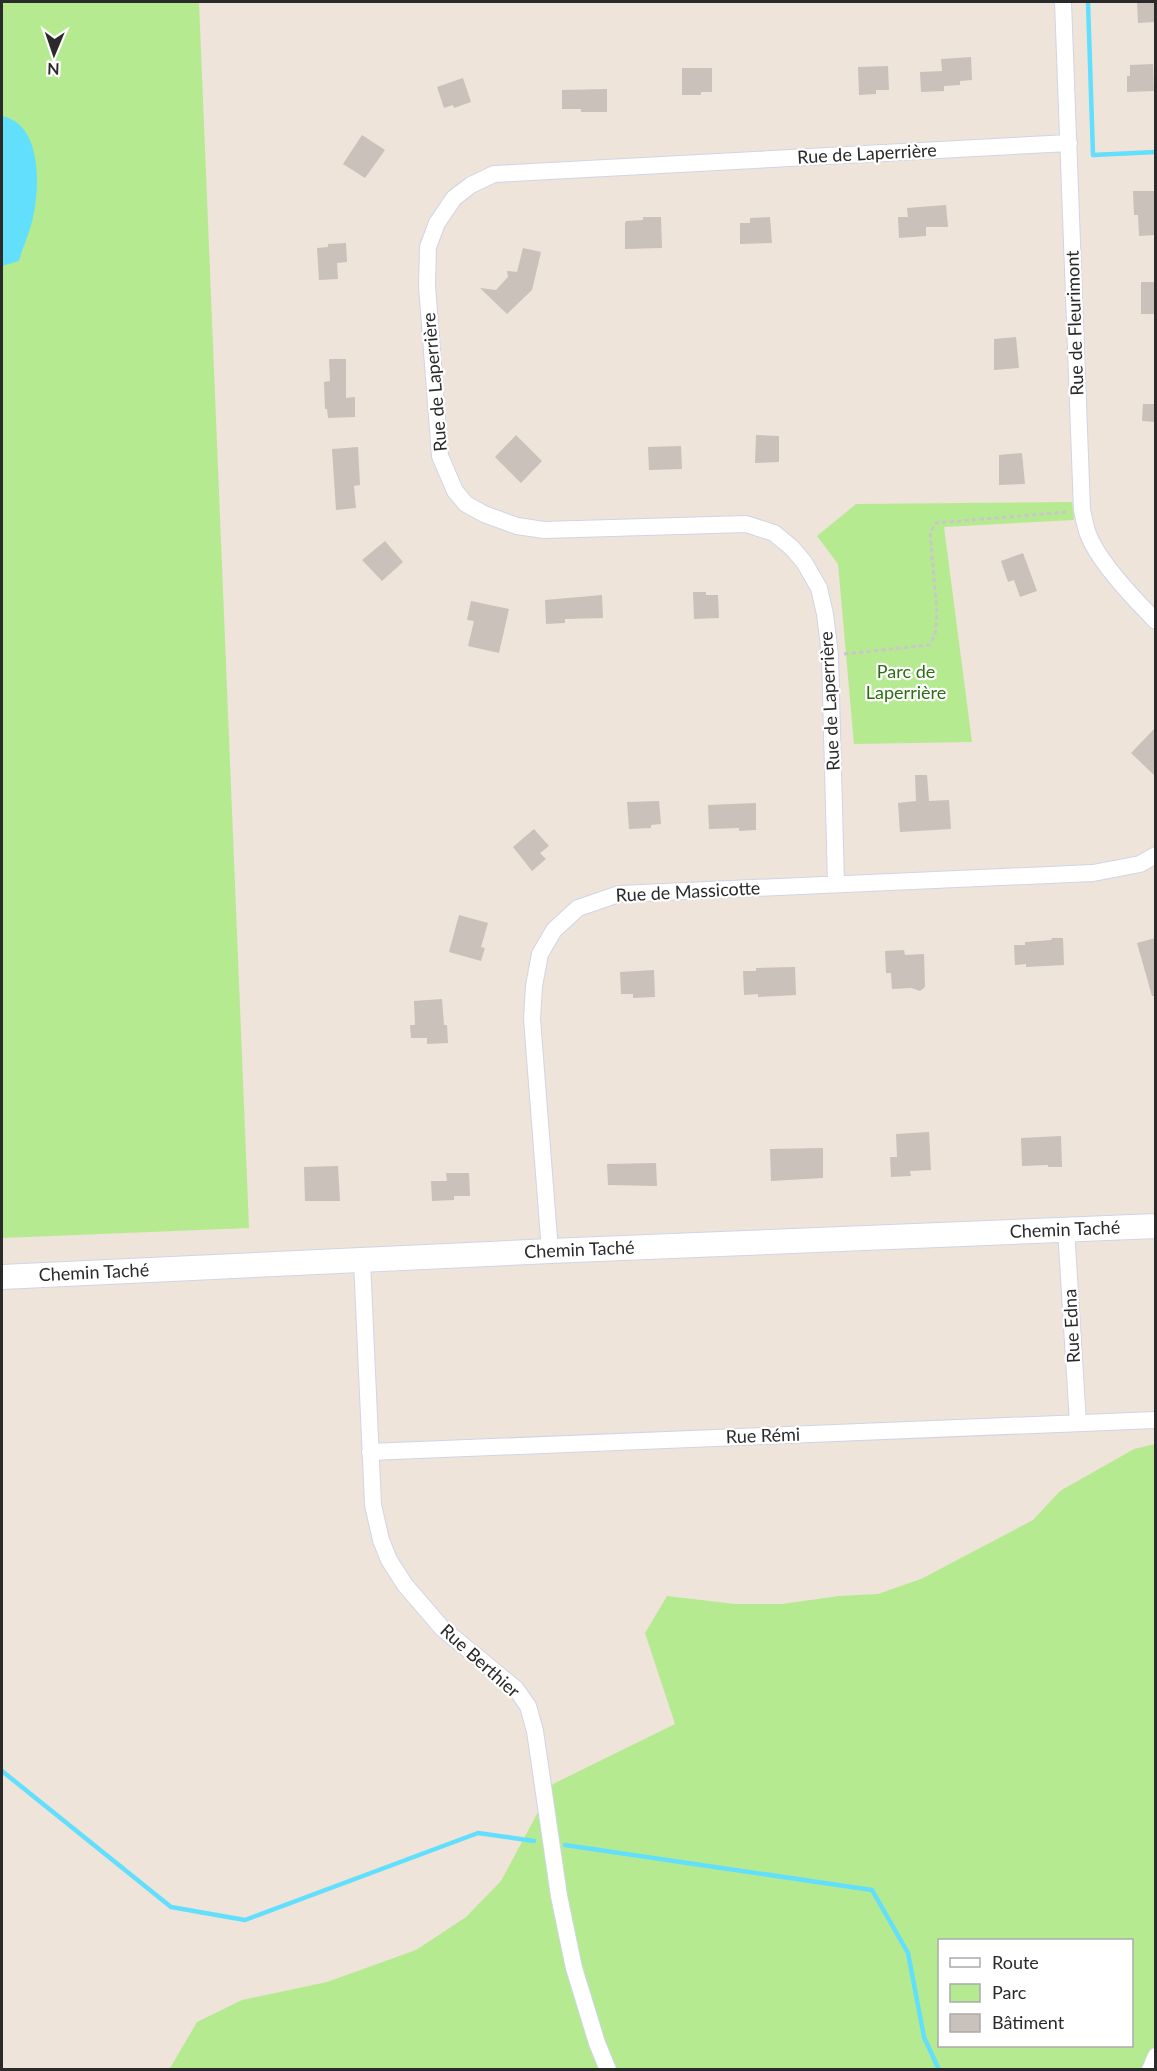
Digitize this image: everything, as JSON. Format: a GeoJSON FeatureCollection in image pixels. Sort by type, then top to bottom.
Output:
{"type":"FeatureCollection","features":[{"type":"Feature","properties":{"kind":"street","name":"Rue de Fleurimont"},"geometry":{"type":"LineString","coordinates":[[1063,2],[1082,510],[1088,534],[1097,549],[1116,576],[1155,621]]}},
{"type":"Feature","properties":{"kind":"street","name":"Rue de Laperrière"},"geometry":{"type":"LineString","coordinates":[[836,884],[830,655],[819,588],[804,562],[774,533],[746,524],[544,530],[517,526],[484,514],[466,504],[455,492],[440,456],[427,286],[428,247],[437,223],[454,198],[471,185],[494,174],[1069,143]]}},
{"type":"Feature","properties":{"kind":"street","name":"Rue de Massicotte"},"geometry":{"type":"LineString","coordinates":[[550,1251],[532,1019],[534,986],[540,954],[554,930],[578,908],[619,894],[1093,873],[1140,864],[1155,855]]}},
{"type":"Feature","properties":{"kind":"street","name":"Chemin Taché"},"geometry":{"type":"LineString","coordinates":[[2,1277],[1155,1226]]}},
{"type":"Feature","properties":{"kind":"street","name":"Rue Edna"},"geometry":{"type":"LineString","coordinates":[[1066,1229],[1078,1423]]}},
{"type":"Feature","properties":{"kind":"street","name":"Rue Berthier"},"geometry":{"type":"LineString","coordinates":[[362,1261],[373,1505],[381,1540],[389,1560],[405,1585],[442,1628],[516,1689],[528,1706],[535,1731],[559,1896],[574,1968],[597,2043],[608,2070]]}},
{"type":"Feature","properties":{"kind":"street","name":"Rue Rémi"},"geometry":{"type":"LineString","coordinates":[[370,1452],[1155,1420]]}},
{"type":"Feature","properties":{"kind":"street"},"geometry":{"type":"LineString","coordinates":[[1150,2070],[1155,2056]]}},
{"type":"Feature","properties":{"kind":"path"},"geometry":{"type":"LineString","coordinates":[[830,655],[929,645],[935,634],[937,613],[930,532],[936,523],[1082,510]]}},
{"type":"Feature","properties":{"kind":"green space"},"geometry":{"type":"Polygon","coordinates":[[[2,2],[199,2],[249,1228],[2,1238],[2,2]]]}},
{"type":"Feature","properties":{"kind":"green space","name":"Parc de Laperrière"},"geometry":{"type":"Polygon","coordinates":[[[1072,502],[1074,520],[944,527],[972,742],[854,744],[838,564],[817,536],[856,504],[1072,502]]]}},
{"type":"Feature","properties":{"kind":"green space"},"geometry":{"type":"Polygon","coordinates":[[[1155,1444],[1155,2069],[169,2070],[197,2022],[242,2000],[327,1982],[416,1950],[466,1917],[501,1881],[553,1784],[675,1724],[645,1633],[667,1596],[735,1604],[782,1604],[839,1596],[878,1594],[921,1579],[1033,1520],[1060,1491],[1134,1449],[1155,1444]]]}},
{"type":"Feature","properties":{"kind":"water"},"geometry":{"type":"Polygon","coordinates":[[[2,116],[15,121],[25,131],[31,143],[35,158],[37,189],[33,217],[19,261],[2,266],[2,116]]]}},
{"type":"Feature","properties":{"kind":"building"},"geometry":{"type":"Polygon","coordinates":[[[1137,2],[1155,2],[1155,22],[1138,23],[1137,2]]]}},
{"type":"Feature","properties":{"kind":"building"},"geometry":{"type":"Polygon","coordinates":[[[971,57],[972,80],[960,81],[960,85],[944,86],[944,91],[921,92],[920,72],[942,71],[941,59],[971,57]]]}},
{"type":"Feature","properties":{"kind":"building"},"geometry":{"type":"Polygon","coordinates":[[[1153,64],[1154,91],[1127,92],[1130,65],[1153,64]]]}},
{"type":"Feature","properties":{"kind":"building"},"geometry":{"type":"Polygon","coordinates":[[[888,66],[889,90],[876,90],[876,94],[859,95],[858,67],[888,66]]]}},
{"type":"Feature","properties":{"kind":"building"},"geometry":{"type":"Polygon","coordinates":[[[682,68],[712,68],[712,92],[701,92],[701,95],[682,95],[682,68]]]}},
{"type":"Feature","properties":{"kind":"building"},"geometry":{"type":"Polygon","coordinates":[[[463,78],[471,102],[454,108],[453,105],[444,108],[437,87],[463,78]]]}},
{"type":"Feature","properties":{"kind":"building"},"geometry":{"type":"Polygon","coordinates":[[[607,89],[607,112],[562,109],[562,90],[607,89]]]}},
{"type":"Feature","properties":{"kind":"building"},"geometry":{"type":"Polygon","coordinates":[[[362,135],[385,150],[365,178],[343,164],[362,135]]]}},
{"type":"Feature","properties":{"kind":"building"},"geometry":{"type":"Polygon","coordinates":[[[1133,191],[1155,191],[1155,235],[1139,236],[1138,215],[1134,215],[1133,191]]]}},
{"type":"Feature","properties":{"kind":"building"},"geometry":{"type":"Polygon","coordinates":[[[946,205],[948,227],[926,227],[926,236],[899,238],[898,217],[908,217],[907,208],[946,205]]]}},
{"type":"Feature","properties":{"kind":"building"},"geometry":{"type":"Polygon","coordinates":[[[643,217],[661,217],[662,248],[625,249],[626,221],[643,220],[643,217]]]}},
{"type":"Feature","properties":{"kind":"building"},"geometry":{"type":"Polygon","coordinates":[[[770,217],[772,243],[740,244],[740,223],[750,223],[750,218],[770,217]]]}},
{"type":"Feature","properties":{"kind":"building"},"geometry":{"type":"Polygon","coordinates":[[[346,243],[347,262],[337,263],[338,279],[319,280],[317,248],[328,247],[328,244],[346,243]]]}},
{"type":"Feature","properties":{"kind":"building"},"geometry":{"type":"Polygon","coordinates":[[[523,248],[541,252],[532,290],[507,314],[480,288],[496,290],[508,277],[507,271],[517,272],[523,248]]]}},
{"type":"Feature","properties":{"kind":"building"},"geometry":{"type":"Polygon","coordinates":[[[1141,282],[1155,282],[1155,314],[1141,314],[1141,282]]]}},
{"type":"Feature","properties":{"kind":"building"},"geometry":{"type":"Polygon","coordinates":[[[1016,337],[1019,368],[994,370],[994,339],[1016,337]]]}},
{"type":"Feature","properties":{"kind":"building"},"geometry":{"type":"Polygon","coordinates":[[[329,359],[346,359],[346,398],[355,397],[355,417],[328,418],[327,409],[325,409],[324,382],[330,381],[329,359]]]}},
{"type":"Feature","properties":{"kind":"building"},"geometry":{"type":"Polygon","coordinates":[[[1143,404],[1155,404],[1155,422],[1142,421],[1143,404]]]}},
{"type":"Feature","properties":{"kind":"building"},"geometry":{"type":"Polygon","coordinates":[[[516,435],[542,461],[521,483],[495,457],[516,435]]]}},
{"type":"Feature","properties":{"kind":"building"},"geometry":{"type":"Polygon","coordinates":[[[756,435],[779,436],[779,462],[755,463],[756,435]]]}},
{"type":"Feature","properties":{"kind":"building"},"geometry":{"type":"Polygon","coordinates":[[[681,446],[682,469],[649,470],[648,447],[681,446]]]}},
{"type":"Feature","properties":{"kind":"building"},"geometry":{"type":"Polygon","coordinates":[[[358,447],[360,485],[354,486],[356,508],[336,510],[332,449],[358,447]]]}},
{"type":"Feature","properties":{"kind":"building"},"geometry":{"type":"Polygon","coordinates":[[[1022,453],[1025,484],[999,485],[999,455],[1022,453]]]}},
{"type":"Feature","properties":{"kind":"building"},"geometry":{"type":"Polygon","coordinates":[[[385,541],[403,562],[382,581],[362,560],[385,541]]]}},
{"type":"Feature","properties":{"kind":"building"},"geometry":{"type":"Polygon","coordinates":[[[1023,553],[1037,591],[1020,597],[1014,580],[1008,582],[1001,561],[1023,553]]]}},
{"type":"Feature","properties":{"kind":"building"},"geometry":{"type":"Polygon","coordinates":[[[693,592],[718,595],[719,618],[694,619],[693,592]]]}},
{"type":"Feature","properties":{"kind":"building"},"geometry":{"type":"Polygon","coordinates":[[[602,595],[603,618],[565,619],[565,623],[546,624],[545,600],[602,595]]]}},
{"type":"Feature","properties":{"kind":"building"},"geometry":{"type":"Polygon","coordinates":[[[471,601],[509,609],[499,653],[468,646],[474,621],[467,620],[471,601]]]}},
{"type":"Feature","properties":{"kind":"building"},"geometry":{"type":"Polygon","coordinates":[[[1155,728],[1155,776],[1131,753],[1155,728]]]}},
{"type":"Feature","properties":{"kind":"building"},"geometry":{"type":"Polygon","coordinates":[[[915,775],[927,775],[929,801],[949,800],[951,829],[900,832],[898,803],[916,801],[915,775]]]}},
{"type":"Feature","properties":{"kind":"building"},"geometry":{"type":"Polygon","coordinates":[[[659,801],[661,824],[651,825],[651,828],[629,829],[627,802],[659,801]]]}},
{"type":"Feature","properties":{"kind":"building"},"geometry":{"type":"Polygon","coordinates":[[[756,803],[756,830],[709,829],[708,805],[756,803]]]}},
{"type":"Feature","properties":{"kind":"building"},"geometry":{"type":"Polygon","coordinates":[[[534,829],[549,846],[540,853],[546,859],[532,871],[513,847],[534,829]]]}},
{"type":"Feature","properties":{"kind":"building"},"geometry":{"type":"Polygon","coordinates":[[[459,915],[488,923],[481,947],[485,948],[481,961],[449,952],[459,915]]]}},
{"type":"Feature","properties":{"kind":"building"},"geometry":{"type":"Polygon","coordinates":[[[1052,938],[1063,938],[1064,965],[1026,967],[1026,964],[1015,965],[1014,945],[1025,945],[1025,942],[1051,940],[1052,938]]]}},
{"type":"Feature","properties":{"kind":"building"},"geometry":{"type":"Polygon","coordinates":[[[1155,938],[1155,996],[1152,996],[1137,943],[1155,938]]]}},
{"type":"Feature","properties":{"kind":"building"},"geometry":{"type":"Polygon","coordinates":[[[904,950],[905,955],[924,954],[925,987],[920,991],[911,988],[892,989],[891,973],[886,973],[885,951],[904,950]]]}},
{"type":"Feature","properties":{"kind":"building"},"geometry":{"type":"Polygon","coordinates":[[[795,967],[796,995],[758,997],[758,994],[744,995],[743,971],[756,971],[756,968],[795,967]]]}},
{"type":"Feature","properties":{"kind":"building"},"geometry":{"type":"Polygon","coordinates":[[[654,970],[655,997],[633,998],[633,994],[621,994],[620,972],[654,970]]]}},
{"type":"Feature","properties":{"kind":"building"},"geometry":{"type":"Polygon","coordinates":[[[442,999],[448,1043],[427,1044],[427,1038],[411,1038],[410,1025],[415,1025],[414,1001],[442,999]]]}},
{"type":"Feature","properties":{"kind":"building"},"geometry":{"type":"Polygon","coordinates":[[[929,1132],[931,1170],[910,1171],[911,1176],[891,1177],[890,1157],[897,1157],[896,1134],[929,1132]]]}},
{"type":"Feature","properties":{"kind":"building"},"geometry":{"type":"Polygon","coordinates":[[[1061,1136],[1062,1167],[1022,1166],[1021,1138],[1061,1136]]]}},
{"type":"Feature","properties":{"kind":"building"},"geometry":{"type":"Polygon","coordinates":[[[823,1148],[823,1178],[771,1181],[770,1149],[823,1148]]]}},
{"type":"Feature","properties":{"kind":"building"},"geometry":{"type":"Polygon","coordinates":[[[656,1163],[657,1186],[608,1185],[607,1164],[656,1163]]]}},
{"type":"Feature","properties":{"kind":"building"},"geometry":{"type":"Polygon","coordinates":[[[338,1166],[340,1201],[305,1201],[304,1167],[338,1166]]]}},
{"type":"Feature","properties":{"kind":"building"},"geometry":{"type":"Polygon","coordinates":[[[446,1173],[469,1173],[470,1196],[454,1196],[454,1200],[432,1201],[431,1181],[447,1181],[446,1173]]]}},
{"type":"Feature","properties":{"kind":"waterway"},"geometry":{"type":"LineString","coordinates":[[1088,2],[1093,155],[1156,152]]}},
{"type":"Feature","properties":{"kind":"waterway"},"geometry":{"type":"LineString","coordinates":[[2,1771],[171,1907],[245,1920],[478,1833],[534,1841]]}},
{"type":"Feature","properties":{"kind":"waterway"},"geometry":{"type":"LineString","coordinates":[[565,1845],[872,1890],[908,1953],[924,2037],[939,2070]]}}]}
